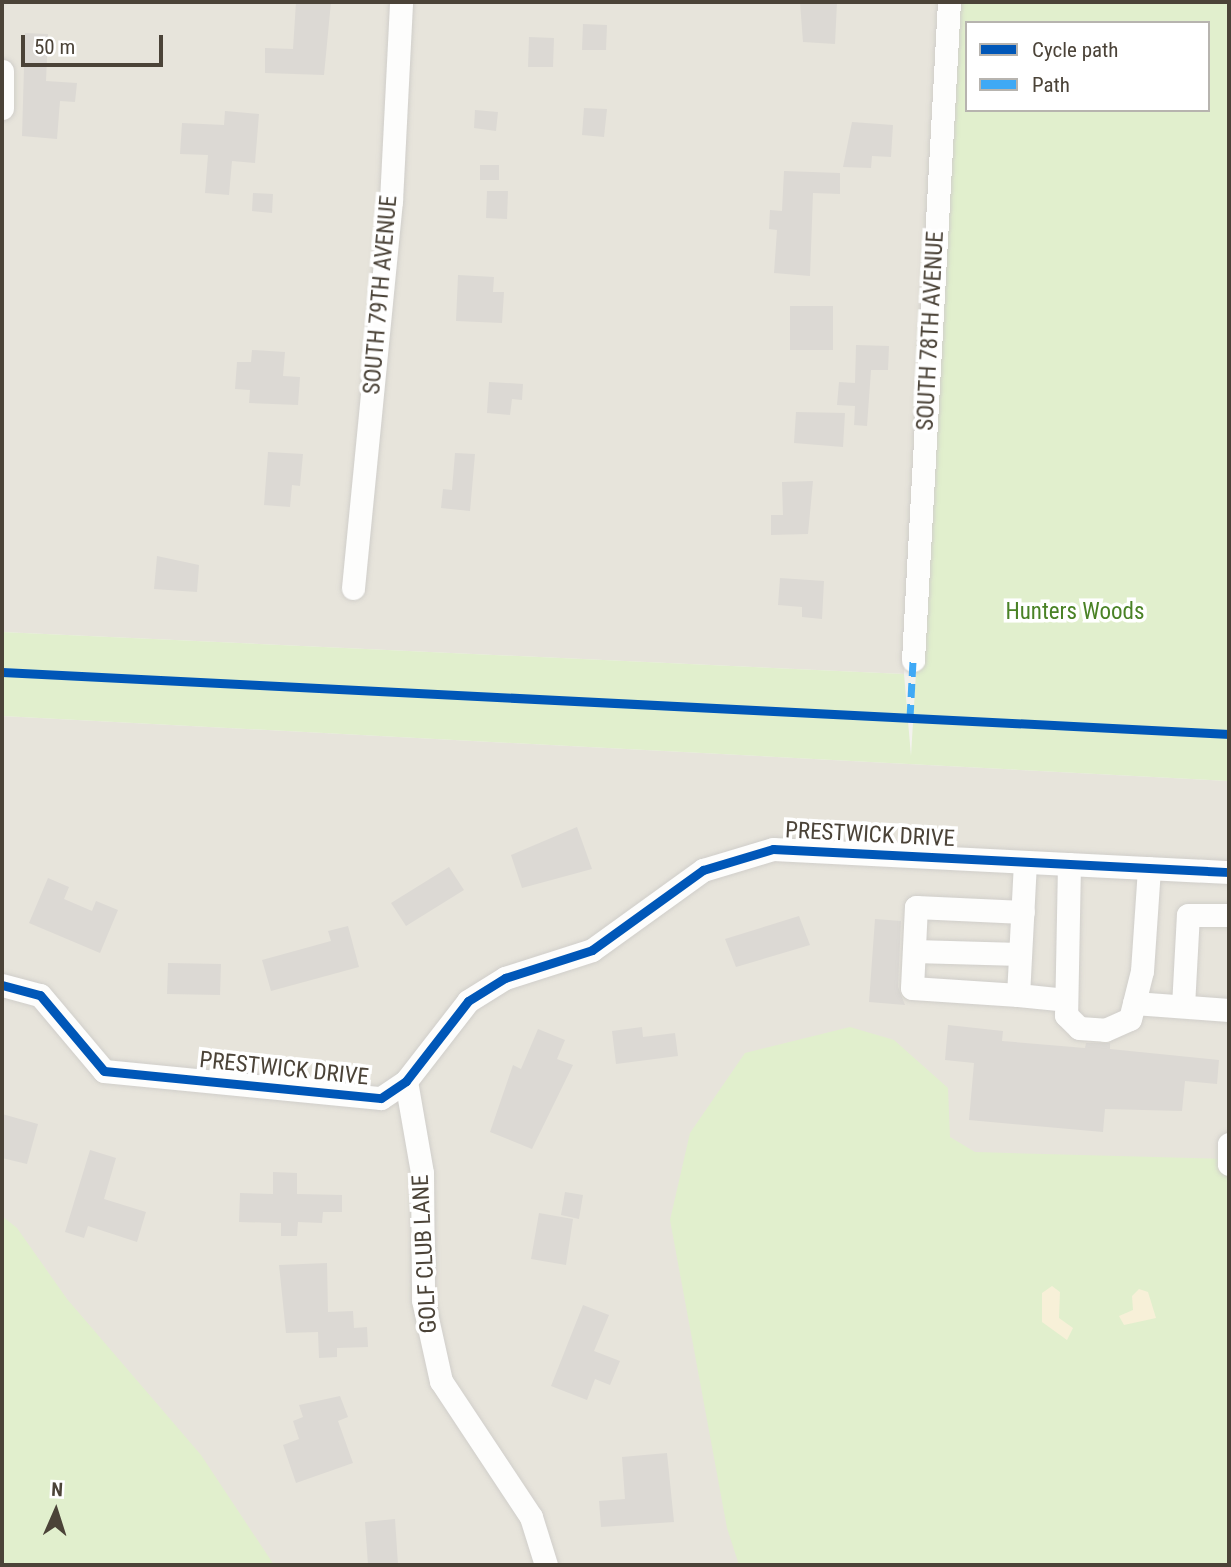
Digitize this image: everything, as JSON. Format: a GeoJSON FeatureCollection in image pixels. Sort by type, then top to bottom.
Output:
{"type":"FeatureCollection","features":[{"type":"Feature","properties":{"kind":"street","name":"SOUTH 79TH AVENUE"},"geometry":{"type":"LineString","coordinates":[[353,588],[391,201],[401,2]]}},
{"type":"Feature","properties":{"kind":"street","name":"SOUTH 78TH AVENUE"},"geometry":{"type":"LineString","coordinates":[[913,660],[948,2]]}},
{"type":"Feature","properties":{"kind":"street"},"geometry":{"type":"LineString","coordinates":[[2,71],[2,108]]}},
{"type":"Feature","properties":{"kind":"street","name":"PRESTWICK DRIVE"},"geometry":{"type":"LineString","coordinates":[[2,985],[40,995],[104,1071],[381,1098],[406,1081],[429,1044],[468,1001],[505,978],[592,950],[703,870],[773,849],[1229,872]]}},
{"type":"Feature","properties":{"kind":"street"},"geometry":{"type":"LineString","coordinates":[[1018,995],[1025,862]]}},
{"type":"Feature","properties":{"kind":"street"},"geometry":{"type":"LineString","coordinates":[[1069,864],[1066,1015],[1079,1028],[1105,1030],[1130,1019],[1142,971],[1149,868]]}},
{"type":"Feature","properties":{"kind":"street"},"geometry":{"type":"LineString","coordinates":[[1023,912],[916,907],[912,988],[1066,1000]]}},
{"type":"Feature","properties":{"kind":"street"},"geometry":{"type":"LineString","coordinates":[[1182,1006],[1188,915],[1229,915]]}},
{"type":"Feature","properties":{"kind":"street"},"geometry":{"type":"LineString","coordinates":[[914,951],[1020,954]]}},
{"type":"Feature","properties":{"kind":"street"},"geometry":{"type":"LineString","coordinates":[[1134,1003],[1229,1010]]}},
{"type":"Feature","properties":{"kind":"street","name":"GOLF CLUB LANE"},"geometry":{"type":"LineString","coordinates":[[406,1081],[422,1173],[428,1337],[441,1381],[531,1517],[546,1565]]}},
{"type":"Feature","properties":{"kind":"street"},"geometry":{"type":"LineString","coordinates":[[1229,1144],[1229,1164]]}},
{"type":"Feature","properties":{"kind":"shaded area"},"geometry":{"type":"Polygon","coordinates":[[[2,2],[939,2],[904,674],[2,632],[2,2]]]}},
{"type":"Feature","properties":{"kind":"shaded area"},"geometry":{"type":"Polygon","coordinates":[[[2,716],[1229,781],[1229,1565],[2,1565],[2,716]]]}},
{"type":"Feature","properties":{"kind":"green space","name":"Hunters Woods"},"geometry":{"type":"Polygon","coordinates":[[[956,2],[1229,2],[1229,781],[2,716],[2,632],[904,674],[911,756],[956,2]]]}},
{"type":"Feature","properties":{"kind":"green space"},"geometry":{"type":"Polygon","coordinates":[[[850,1027],[894,1040],[948,1088],[950,1137],[975,1152],[1229,1159],[1229,1565],[739,1565],[727,1528],[670,1220],[690,1133],[745,1053],[850,1027]]]}},
{"type":"Feature","properties":{"kind":"green space"},"geometry":{"type":"Polygon","coordinates":[[[2,1216],[17,1228],[67,1299],[201,1455],[274,1565],[2,1565],[2,1216]]]}},
{"type":"Feature","properties":{"kind":"sand"},"geometry":{"type":"Polygon","coordinates":[[[1052,1286],[1060,1292],[1059,1318],[1073,1328],[1067,1340],[1042,1322],[1042,1293],[1052,1286]]]}},
{"type":"Feature","properties":{"kind":"sand"},"geometry":{"type":"Polygon","coordinates":[[[1139,1289],[1148,1292],[1156,1318],[1124,1325],[1119,1316],[1133,1310],[1132,1296],[1139,1289]]]}},
{"type":"Feature","properties":{"kind":"building"},"geometry":{"type":"Polygon","coordinates":[[[296,2],[331,2],[324,75],[265,73],[265,48],[293,49],[296,2]]]}},
{"type":"Feature","properties":{"kind":"building"},"geometry":{"type":"Polygon","coordinates":[[[800,2],[837,2],[835,44],[803,42],[800,2]]]}},
{"type":"Feature","properties":{"kind":"building"},"geometry":{"type":"Polygon","coordinates":[[[583,24],[607,25],[606,50],[582,50],[583,24]]]}},
{"type":"Feature","properties":{"kind":"building"},"geometry":{"type":"Polygon","coordinates":[[[25,33],[48,34],[46,81],[77,83],[75,102],[60,101],[57,139],[22,136],[25,33]]]}},
{"type":"Feature","properties":{"kind":"building"},"geometry":{"type":"Polygon","coordinates":[[[529,37],[554,38],[553,67],[528,67],[529,37]]]}},
{"type":"Feature","properties":{"kind":"building"},"geometry":{"type":"Polygon","coordinates":[[[584,108],[607,109],[604,137],[582,135],[584,108]]]}},
{"type":"Feature","properties":{"kind":"building"},"geometry":{"type":"Polygon","coordinates":[[[475,110],[498,112],[496,131],[474,128],[475,110]]]}},
{"type":"Feature","properties":{"kind":"building"},"geometry":{"type":"Polygon","coordinates":[[[225,111],[259,114],[255,163],[232,161],[229,195],[205,193],[208,155],[180,154],[182,123],[224,125],[225,111]]]}},
{"type":"Feature","properties":{"kind":"building"},"geometry":{"type":"Polygon","coordinates":[[[852,122],[893,125],[891,157],[872,156],[871,168],[843,167],[852,122]]]}},
{"type":"Feature","properties":{"kind":"building"},"geometry":{"type":"Polygon","coordinates":[[[480,165],[499,165],[499,180],[480,180],[480,165]]]}},
{"type":"Feature","properties":{"kind":"building"},"geometry":{"type":"Polygon","coordinates":[[[784,171],[840,173],[840,194],[813,193],[810,276],[774,273],[777,230],[769,229],[770,210],[782,211],[784,171]]]}},
{"type":"Feature","properties":{"kind":"building"},"geometry":{"type":"Polygon","coordinates":[[[487,191],[508,191],[507,219],[486,218],[487,191]]]}},
{"type":"Feature","properties":{"kind":"building"},"geometry":{"type":"Polygon","coordinates":[[[253,193],[273,194],[272,213],[252,211],[253,193]]]}},
{"type":"Feature","properties":{"kind":"building"},"geometry":{"type":"Polygon","coordinates":[[[458,275],[494,277],[493,292],[504,292],[502,323],[456,321],[458,275]]]}},
{"type":"Feature","properties":{"kind":"building"},"geometry":{"type":"Polygon","coordinates":[[[790,306],[833,306],[833,350],[790,350],[790,306]]]}},
{"type":"Feature","properties":{"kind":"building"},"geometry":{"type":"Polygon","coordinates":[[[856,345],[889,346],[888,370],[871,370],[867,426],[854,425],[855,406],[837,405],[839,382],[855,383],[856,345]]]}},
{"type":"Feature","properties":{"kind":"building"},"geometry":{"type":"Polygon","coordinates":[[[252,350],[285,352],[283,376],[300,377],[298,405],[249,403],[250,390],[235,389],[237,362],[251,362],[252,350]]]}},
{"type":"Feature","properties":{"kind":"building"},"geometry":{"type":"Polygon","coordinates":[[[489,382],[523,384],[522,400],[512,399],[510,415],[487,413],[489,382]]]}},
{"type":"Feature","properties":{"kind":"building"},"geometry":{"type":"Polygon","coordinates":[[[796,412],[845,413],[843,447],[794,443],[796,412]]]}},
{"type":"Feature","properties":{"kind":"building"},"geometry":{"type":"Polygon","coordinates":[[[268,452],[303,454],[300,486],[292,485],[290,507],[264,505],[268,452]]]}},
{"type":"Feature","properties":{"kind":"building"},"geometry":{"type":"Polygon","coordinates":[[[455,453],[475,454],[470,511],[441,508],[443,489],[452,490],[455,453]]]}},
{"type":"Feature","properties":{"kind":"building"},"geometry":{"type":"Polygon","coordinates":[[[813,481],[808,534],[771,535],[771,515],[783,515],[782,482],[813,481]]]}},
{"type":"Feature","properties":{"kind":"building"},"geometry":{"type":"Polygon","coordinates":[[[157,556],[199,565],[197,592],[154,589],[157,556]]]}},
{"type":"Feature","properties":{"kind":"building"},"geometry":{"type":"Polygon","coordinates":[[[780,578],[824,581],[822,619],[802,617],[802,607],[778,605],[780,578]]]}},
{"type":"Feature","properties":{"kind":"building"},"geometry":{"type":"Polygon","coordinates":[[[577,827],[592,869],[522,888],[511,855],[577,827]]]}},
{"type":"Feature","properties":{"kind":"building"},"geometry":{"type":"Polygon","coordinates":[[[449,867],[464,890],[406,926],[391,903],[449,867]]]}},
{"type":"Feature","properties":{"kind":"building"},"geometry":{"type":"Polygon","coordinates":[[[48,878],[69,887],[64,899],[92,911],[96,901],[118,910],[100,953],[29,923],[48,878]]]}},
{"type":"Feature","properties":{"kind":"building"},"geometry":{"type":"Polygon","coordinates":[[[799,916],[810,945],[736,967],[725,939],[799,916]]]}},
{"type":"Feature","properties":{"kind":"building"},"geometry":{"type":"Polygon","coordinates":[[[875,919],[901,921],[898,987],[905,1005],[869,1002],[875,919]]]}},
{"type":"Feature","properties":{"kind":"building"},"geometry":{"type":"Polygon","coordinates":[[[348,926],[359,967],[271,991],[262,960],[331,941],[328,931],[348,926]]]}},
{"type":"Feature","properties":{"kind":"building"},"geometry":{"type":"Polygon","coordinates":[[[168,963],[221,964],[220,995],[167,994],[168,963]]]}},
{"type":"Feature","properties":{"kind":"building"},"geometry":{"type":"Polygon","coordinates":[[[948,1025],[1003,1031],[1002,1041],[1085,1048],[1086,1043],[1110,1043],[1110,1049],[1219,1060],[1217,1084],[1185,1081],[1182,1111],[1105,1109],[1103,1132],[969,1120],[974,1063],[945,1060],[948,1025]]]}},
{"type":"Feature","properties":{"kind":"building"},"geometry":{"type":"Polygon","coordinates":[[[642,1027],[643,1037],[675,1033],[678,1056],[616,1064],[612,1031],[642,1027]]]}},
{"type":"Feature","properties":{"kind":"building"},"geometry":{"type":"Polygon","coordinates":[[[538,1029],[565,1040],[557,1059],[573,1065],[532,1149],[490,1132],[513,1065],[521,1069],[538,1029]]]}},
{"type":"Feature","properties":{"kind":"building"},"geometry":{"type":"Polygon","coordinates":[[[2,1114],[38,1124],[27,1164],[2,1158],[2,1114]]]}},
{"type":"Feature","properties":{"kind":"building"},"geometry":{"type":"Polygon","coordinates":[[[90,1150],[116,1158],[104,1199],[146,1212],[137,1242],[88,1226],[84,1238],[65,1232],[90,1150]]]}},
{"type":"Feature","properties":{"kind":"building"},"geometry":{"type":"Polygon","coordinates":[[[273,1172],[297,1173],[297,1194],[342,1195],[342,1212],[323,1212],[322,1223],[298,1222],[297,1236],[281,1236],[281,1223],[239,1222],[240,1193],[273,1194],[273,1172]]]}},
{"type":"Feature","properties":{"kind":"building"},"geometry":{"type":"Polygon","coordinates":[[[565,1192],[583,1195],[579,1219],[561,1215],[565,1192]]]}},
{"type":"Feature","properties":{"kind":"building"},"geometry":{"type":"Polygon","coordinates":[[[539,1213],[573,1219],[566,1265],[531,1259],[539,1213]]]}},
{"type":"Feature","properties":{"kind":"building"},"geometry":{"type":"Polygon","coordinates":[[[327,1263],[328,1312],[353,1311],[354,1328],[367,1327],[368,1347],[337,1348],[337,1357],[319,1358],[318,1332],[286,1333],[279,1265],[327,1263]]]}},
{"type":"Feature","properties":{"kind":"building"},"geometry":{"type":"Polygon","coordinates":[[[583,1305],[609,1315],[594,1351],[620,1361],[610,1385],[595,1379],[587,1400],[551,1386],[583,1305]]]}},
{"type":"Feature","properties":{"kind":"building"},"geometry":{"type":"Polygon","coordinates":[[[340,1396],[348,1417],[338,1421],[353,1463],[296,1483],[283,1445],[299,1439],[293,1421],[303,1417],[299,1405],[340,1396]]]}},
{"type":"Feature","properties":{"kind":"building"},"geometry":{"type":"Polygon","coordinates":[[[667,1453],[674,1522],[601,1527],[599,1501],[625,1499],[622,1457],[667,1453]]]}},
{"type":"Feature","properties":{"kind":"building"},"geometry":{"type":"Polygon","coordinates":[[[395,1519],[398,1565],[368,1565],[365,1522],[395,1519]]]}},
{"type":"Feature","properties":{"kind":"marked path"},"geometry":{"type":"LineString","coordinates":[[910,718],[913,660]]}},
{"type":"Feature","properties":{"kind":"cycle path"},"geometry":{"type":"LineString","coordinates":[[2,672],[1229,734]]}},
{"type":"Feature","properties":{"kind":"cycle path"},"geometry":{"type":"LineString","coordinates":[[2,985],[40,995],[104,1071],[381,1098],[406,1081],[468,1001],[505,978],[592,950],[703,870],[773,849],[1229,872]]}}]}
